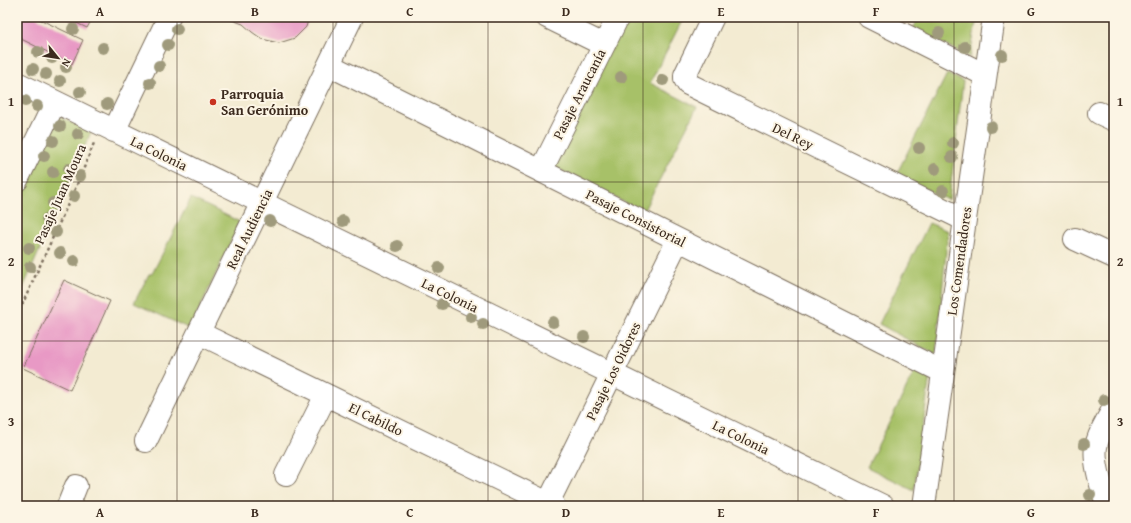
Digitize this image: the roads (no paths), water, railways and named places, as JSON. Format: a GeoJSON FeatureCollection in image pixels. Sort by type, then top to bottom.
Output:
{"type":"FeatureCollection","features":[{"type":"Feature","properties":{"kind":"street"},"geometry":{"type":"LineString","coordinates":[[108,128],[169,17]]}},
{"type":"Feature","properties":{"kind":"street","name":"Real Audiencia"},"geometry":{"type":"LineString","coordinates":[[146,441],[352,17]]}},
{"type":"Feature","properties":{"kind":"street"},"geometry":{"type":"LineString","coordinates":[[547,17],[604,45]]}},
{"type":"Feature","properties":{"kind":"street","name":"Pasaje Araucanía"},"geometry":{"type":"LineString","coordinates":[[541,171],[618,17]]}},
{"type":"Feature","properties":{"kind":"street","name":"Del Rey"},"geometry":{"type":"LineString","coordinates":[[713,17],[685,75],[685,79],[688,84],[965,220]]}},
{"type":"Feature","properties":{"kind":"street"},"geometry":{"type":"LineString","coordinates":[[869,17],[985,75]]}},
{"type":"Feature","properties":{"kind":"street","name":"Los Comendadores"},"geometry":{"type":"LineString","coordinates":[[924,506],[994,17]]}},
{"type":"Feature","properties":{"kind":"street","name":"Pasaje Consistorial"},"geometry":{"type":"LineString","coordinates":[[329,65],[943,372]]}},
{"type":"Feature","properties":{"kind":"street","name":"La Colonia"},"geometry":{"type":"LineString","coordinates":[[17,83],[883,506]]}},
{"type":"Feature","properties":{"kind":"street"},"geometry":{"type":"LineString","coordinates":[[17,180],[55,102]]}},
{"type":"Feature","properties":{"kind":"street"},"geometry":{"type":"LineString","coordinates":[[1075,239],[1114,258]]}},
{"type":"Feature","properties":{"kind":"street","name":"Pasaje Los Oidores"},"geometry":{"type":"LineString","coordinates":[[551,504],[612,373],[678,240]]}},
{"type":"Feature","properties":{"kind":"street","name":"El Cabildo"},"geometry":{"type":"LineString","coordinates":[[198,333],[551,504]]}},
{"type":"Feature","properties":{"kind":"street"},"geometry":{"type":"LineString","coordinates":[[286,474],[326,395]]}},
{"type":"Feature","properties":{"kind":"street"},"geometry":{"type":"LineString","coordinates":[[1107,506],[1095,459],[1095,448],[1106,443],[1114,407]]}},
{"type":"Feature","properties":{"kind":"street"},"geometry":{"type":"LineString","coordinates":[[68,506],[76,486]]}},
{"type":"Feature","properties":{"kind":"place","name":"Parroquia San Gerónimo"},"geometry":{"type":"Point","coordinates":[213,102]}}]}
